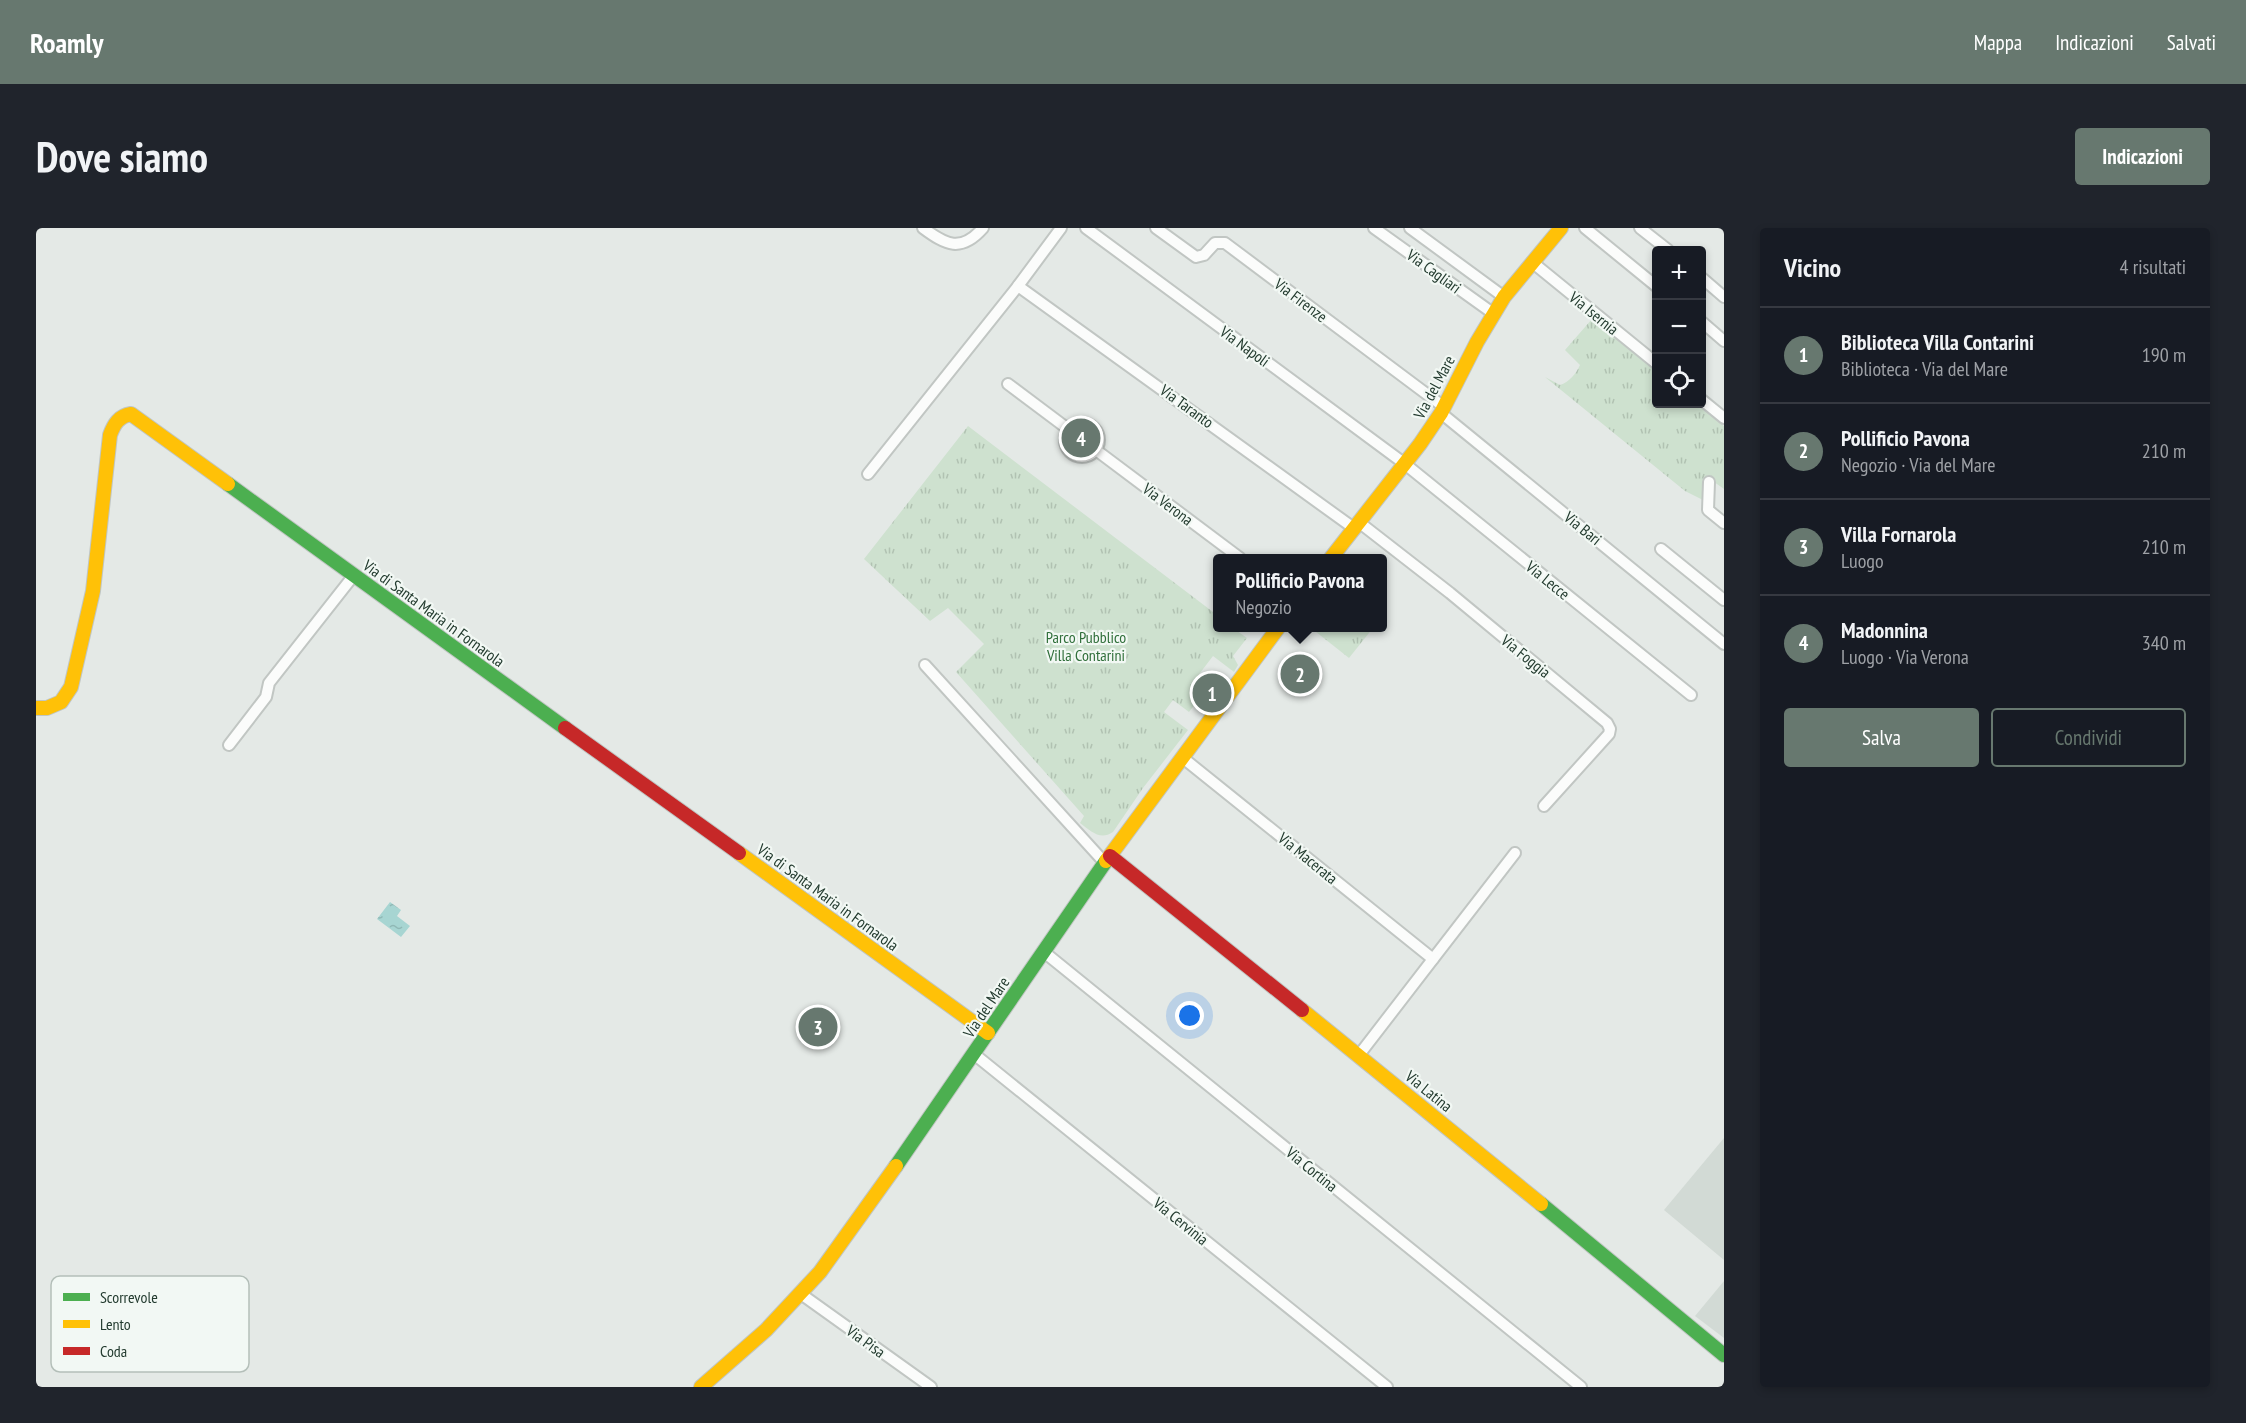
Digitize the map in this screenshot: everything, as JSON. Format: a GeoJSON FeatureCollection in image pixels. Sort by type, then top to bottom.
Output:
{"type":"FeatureCollection","features":[{"type":"Feature","properties":{"kind":"street"},"geometry":{"type":"LineString","coordinates":[[923,228],[941,241],[956,244],[969,240],[983,228]]}},
{"type":"Feature","properties":{"kind":"street"},"geometry":{"type":"LineString","coordinates":[[868,474],[1018,286],[1061,228]]}},
{"type":"Feature","properties":{"kind":"street","name":"Via Napoli"},"geometry":{"type":"LineString","coordinates":[[1086,228],[1405,464]]}},
{"type":"Feature","properties":{"kind":"street","name":"Via Firenze"},"geometry":{"type":"LineString","coordinates":[[1156,228],[1196,257],[1204,255],[1215,243],[1225,243],[1443,410]]}},
{"type":"Feature","properties":{"kind":"street","name":"Via Cagliari"},"geometry":{"type":"LineString","coordinates":[[1374,228],[1494,314]]}},
{"type":"Feature","properties":{"kind":"street"},"geometry":{"type":"LineString","coordinates":[[1410,228],[1504,297]]}},
{"type":"Feature","properties":{"kind":"street","name":"Via del Mare"},"geometry":{"type":"LineString","coordinates":[[1334,554],[1405,464],[1443,410],[1477,342],[1504,297],[1561,228]]}},
{"type":"Feature","properties":{"kind":"street"},"geometry":{"type":"LineString","coordinates":[[1585,228],[1652,283]]}},
{"type":"Feature","properties":{"kind":"street"},"geometry":{"type":"LineString","coordinates":[[1640,228],[1663,246]]}},
{"type":"Feature","properties":{"kind":"street","name":"Via Isernia"},"geometry":{"type":"LineString","coordinates":[[1532,262],[1652,360]]}},
{"type":"Feature","properties":{"kind":"street"},"geometry":{"type":"LineString","coordinates":[[1706,282],[1724,297]]}},
{"type":"Feature","properties":{"kind":"street","name":"Via Taranto"},"geometry":{"type":"LineString","coordinates":[[1018,286],[1357,526]]}},
{"type":"Feature","properties":{"kind":"street"},"geometry":{"type":"LineString","coordinates":[[1706,326],[1724,341]]}},
{"type":"Feature","properties":{"kind":"street"},"geometry":{"type":"LineString","coordinates":[[1008,384],[1068,429]]}},
{"type":"Feature","properties":{"kind":"street"},"geometry":{"type":"LineString","coordinates":[[1706,404],[1724,418]]}},
{"type":"Feature","properties":{"kind":"street","name":"Via Bari"},"geometry":{"type":"LineString","coordinates":[[1443,410],[1724,644]]}},
{"type":"Feature","properties":{"kind":"street","name":"Via di Santa Maria in Fornarola"},"geometry":{"type":"LineString","coordinates":[[36,708],[56,704],[70,691],[93,591],[110,435],[114,423],[126,414],[131,414],[988,1032]]}},
{"type":"Feature","properties":{"kind":"street"},"geometry":{"type":"LineString","coordinates":[[1078,423],[1090,424],[1100,438],[1096,450],[1082,457],[1072,454],[1065,440],[1068,429],[1078,423]]}},
{"type":"Feature","properties":{"kind":"street","name":"Via Verona"},"geometry":{"type":"LineString","coordinates":[[1096,450],[1235,554]]}},
{"type":"Feature","properties":{"kind":"street","name":"Via Lecce"},"geometry":{"type":"LineString","coordinates":[[1405,464],[1691,695]]}},
{"type":"Feature","properties":{"kind":"street"},"geometry":{"type":"LineString","coordinates":[[1709,482],[1708,510],[1724,523]]}},
{"type":"Feature","properties":{"kind":"street","name":"Via Foggia"},"geometry":{"type":"LineString","coordinates":[[1357,526],[1450,593],[1607,723],[1610,729],[1608,734],[1544,806]]}},
{"type":"Feature","properties":{"kind":"street"},"geometry":{"type":"LineString","coordinates":[[1660,549],[1724,600]]}},
{"type":"Feature","properties":{"kind":"street"},"geometry":{"type":"LineString","coordinates":[[229,745],[266,697],[268,683],[354,575]]}},
{"type":"Feature","properties":{"kind":"street","name":"Via del Mare"},"geometry":{"type":"LineString","coordinates":[[701,1387],[747,1348],[816,1278],[974,1054],[1107,859],[1274,632]]}},
{"type":"Feature","properties":{"kind":"street"},"geometry":{"type":"LineString","coordinates":[[925,665],[1107,859]]}},
{"type":"Feature","properties":{"kind":"street","name":"Via Macerata"},"geometry":{"type":"LineString","coordinates":[[1183,758],[1433,959]]}},
{"type":"Feature","properties":{"kind":"street"},"geometry":{"type":"LineString","coordinates":[[1359,1055],[1515,853]]}},
{"type":"Feature","properties":{"kind":"street","name":"Via Latina"},"geometry":{"type":"LineString","coordinates":[[1107,859],[1359,1055],[1724,1355]]}},
{"type":"Feature","properties":{"kind":"street","name":"Via Cortina"},"geometry":{"type":"LineString","coordinates":[[1044,952],[1581,1387]]}},
{"type":"Feature","properties":{"kind":"street","name":"Via Cervinia"},"geometry":{"type":"LineString","coordinates":[[974,1054],[1387,1387]]}},
{"type":"Feature","properties":{"kind":"street","name":"Via Pisa"},"geometry":{"type":"LineString","coordinates":[[801,1294],[931,1387]]}},
{"type":"Feature","properties":{"kind":"shaded area"},"geometry":{"type":"Polygon","coordinates":[[[1724,1138],[1724,1260],[1664,1210],[1724,1138]]]}},
{"type":"Feature","properties":{"kind":"shaded area"},"geometry":{"type":"Polygon","coordinates":[[[1724,1281],[1724,1338],[1695,1316],[1724,1281]]]}},
{"type":"Feature","properties":{"kind":"green space"},"geometry":{"type":"Polygon","coordinates":[[[1592,319],[1652,368],[1652,408],[1702,408],[1724,426],[1724,489],[1707,477],[1702,485],[1705,501],[1685,491],[1545,377],[1560,385],[1574,374],[1580,365],[1565,350],[1592,319]]]}},
{"type":"Feature","properties":{"kind":"green space","name":"Parco Pubblico Villa Contarini"},"geometry":{"type":"Polygon","coordinates":[[[968,426],[1213,612],[1213,632],[1239,632],[1247,638],[1233,656],[1238,665],[1234,672],[1213,656],[1197,677],[1209,686],[1189,712],[1173,700],[1164,712],[1188,730],[1143,788],[1113,832],[1104,836],[1092,832],[1080,823],[1084,816],[956,672],[984,644],[948,608],[930,621],[864,559],[968,426]]]}},
{"type":"Feature","properties":{"kind":"green space"},"geometry":{"type":"Polygon","coordinates":[[[1316,632],[1370,632],[1349,658],[1316,632]]]}},
{"type":"Feature","properties":{"kind":"water"},"geometry":{"type":"Polygon","coordinates":[[[390,902],[401,910],[397,916],[410,926],[401,937],[377,919],[390,902]]]}},
{"type":"Feature","properties":{"kind":"traffic: fast"},"geometry":{"type":"LineString","coordinates":[[228,484],[565,728]]}},
{"type":"Feature","properties":{"kind":"traffic: fast"},"geometry":{"type":"LineString","coordinates":[[896,1166],[1106,861]]}},
{"type":"Feature","properties":{"kind":"traffic: fast"},"geometry":{"type":"LineString","coordinates":[[1541,1204],[1724,1355]]}},
{"type":"Feature","properties":{"kind":"traffic: slow"},"geometry":{"type":"LineString","coordinates":[[1334,554],[1420,444],[1441,413],[1477,342],[1504,297],[1561,228]]}},
{"type":"Feature","properties":{"kind":"traffic: slow"},"geometry":{"type":"LineString","coordinates":[[36,708],[47,708],[61,702],[71,687],[93,591],[110,435],[118,421],[131,414],[228,484]]}},
{"type":"Feature","properties":{"kind":"traffic: slow"},"geometry":{"type":"LineString","coordinates":[[1106,861],[1275,632]]}},
{"type":"Feature","properties":{"kind":"traffic: slow"},"geometry":{"type":"LineString","coordinates":[[739,853],[988,1033]]}},
{"type":"Feature","properties":{"kind":"traffic: slow"},"geometry":{"type":"LineString","coordinates":[[1302,1010],[1541,1204]]}},
{"type":"Feature","properties":{"kind":"traffic: slow"},"geometry":{"type":"LineString","coordinates":[[701,1387],[766,1330],[820,1272],[896,1166]]}},
{"type":"Feature","properties":{"kind":"traffic: jam"},"geometry":{"type":"LineString","coordinates":[[565,728],[739,853]]}},
{"type":"Feature","properties":{"kind":"traffic: jam"},"geometry":{"type":"LineString","coordinates":[[1110,856],[1302,1010]]}},
{"type":"Feature","properties":{"kind":"place","name":"Madonnina"},"geometry":{"type":"Point","coordinates":[1081,438]}},
{"type":"Feature","properties":{"kind":"place","name":"Pollificio Pavona"},"geometry":{"type":"Point","coordinates":[1300,674]}},
{"type":"Feature","properties":{"kind":"place","name":"Biblioteca Villa Contarini"},"geometry":{"type":"Point","coordinates":[1212,693]}},
{"type":"Feature","properties":{"kind":"place","name":"Villa Fornarola"},"geometry":{"type":"Point","coordinates":[818,1027]}}]}
